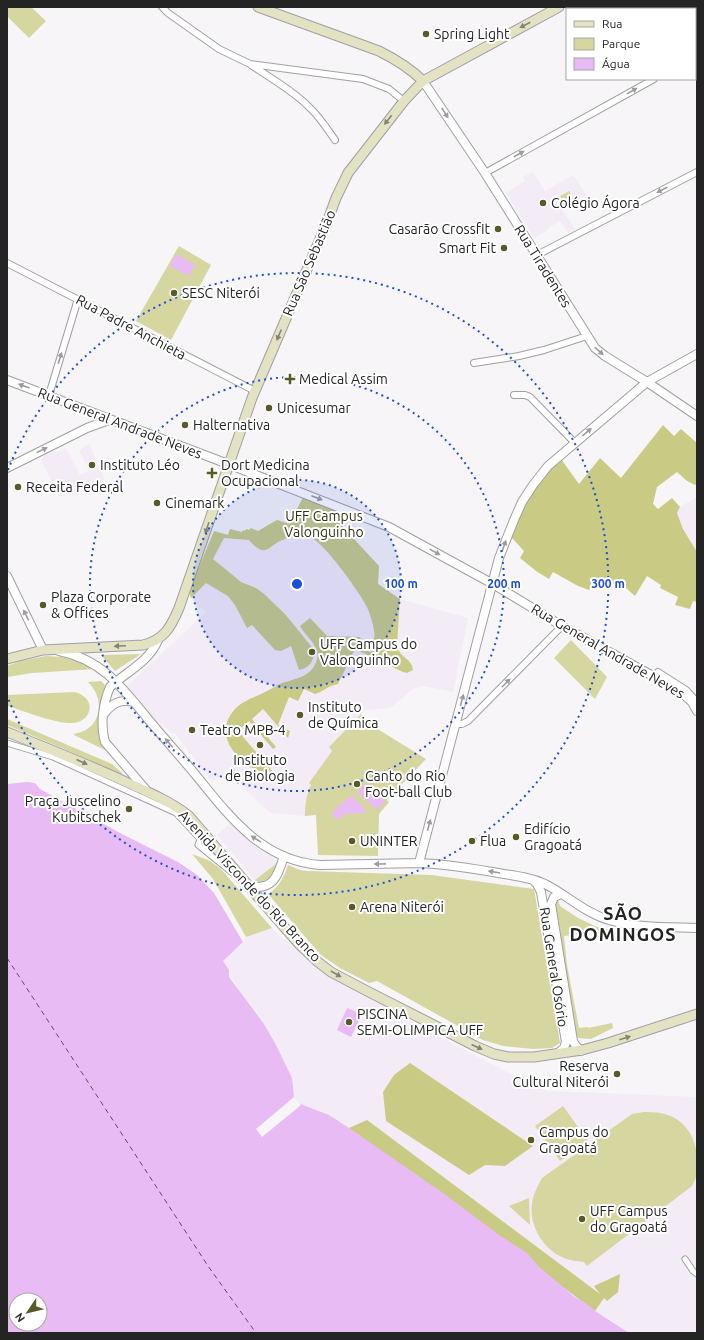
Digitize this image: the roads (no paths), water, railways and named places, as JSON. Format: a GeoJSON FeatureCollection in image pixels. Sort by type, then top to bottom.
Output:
{"type":"FeatureCollection","features":[{"type":"Feature","properties":{"kind":"main road"},"geometry":{"type":"LineString","coordinates":[[258,7],[379,51],[412,70],[423,81]]}},
{"type":"Feature","properties":{"kind":"main road","name":"Rua São Sebastião"},"geometry":{"type":"LineString","coordinates":[[158,640],[171,626],[179,608],[254,391],[348,173],[404,101],[423,81],[559,7]]}},
{"type":"Feature","properties":{"kind":"main road"},"geometry":{"type":"LineString","coordinates":[[7,659],[43,650],[143,645],[158,640]]}},
{"type":"Feature","properties":{"kind":"main road","name":"Avenida Visconde do Rio Branco"},"geometry":{"type":"LineString","coordinates":[[7,732],[80,761],[150,793],[178,808],[188,816],[310,955],[331,972],[475,1046],[494,1054],[508,1057],[541,1057],[581,1051],[697,1014]]}},
{"type":"Feature","properties":{"kind":"street"},"geometry":{"type":"LineString","coordinates":[[162,7],[168,13],[219,49],[250,64],[300,99],[312,109],[335,140]]}},
{"type":"Feature","properties":{"kind":"street"},"geometry":{"type":"LineString","coordinates":[[250,64],[363,79],[389,89],[404,101]]}},
{"type":"Feature","properties":{"kind":"street"},"geometry":{"type":"LineString","coordinates":[[485,173],[652,80]]}},
{"type":"Feature","properties":{"kind":"street","name":"Rua Tiradentes"},"geometry":{"type":"LineString","coordinates":[[423,81],[485,173],[595,348],[604,356],[647,382],[697,416]]}},
{"type":"Feature","properties":{"kind":"street"},"geometry":{"type":"LineString","coordinates":[[537,255],[697,172]]}},
{"type":"Feature","properties":{"kind":"street","name":"Rua Padre Anchieta"},"geometry":{"type":"LineString","coordinates":[[7,263],[254,391]]}},
{"type":"Feature","properties":{"kind":"street"},"geometry":{"type":"LineString","coordinates":[[49,395],[78,299]]}},
{"type":"Feature","properties":{"kind":"street"},"geometry":{"type":"LineString","coordinates":[[474,364],[544,350],[587,336]]}},
{"type":"Feature","properties":{"kind":"street"},"geometry":{"type":"LineString","coordinates":[[419,863],[492,584],[507,536],[522,502],[548,466],[575,442],[647,382],[697,354]]}},
{"type":"Feature","properties":{"kind":"street","name":"Rua General Andrade Neves"},"geometry":{"type":"LineString","coordinates":[[7,380],[89,410],[374,521],[422,545],[492,584],[562,626],[680,691],[690,699],[697,711]]}},
{"type":"Feature","properties":{"kind":"street"},"geometry":{"type":"LineString","coordinates":[[514,395],[525,395],[530,397],[575,442]]}},
{"type":"Feature","properties":{"kind":"street"},"geometry":{"type":"LineString","coordinates":[[87,428],[91,419],[89,410]]}},
{"type":"Feature","properties":{"kind":"street"},"geometry":{"type":"LineString","coordinates":[[7,468],[87,428],[113,420]]}},
{"type":"Feature","properties":{"kind":"street"},"geometry":{"type":"LineString","coordinates":[[7,576],[43,650]]}},
{"type":"Feature","properties":{"kind":"street"},"geometry":{"type":"LineString","coordinates":[[456,724],[462,724],[468,721],[562,626]]}},
{"type":"Feature","properties":{"kind":"street"},"geometry":{"type":"LineString","coordinates":[[150,793],[105,742],[102,733],[103,716],[110,687],[148,656],[158,640]]}},
{"type":"Feature","properties":{"kind":"street"},"geometry":{"type":"LineString","coordinates":[[52,650],[66,652],[82,658],[98,667],[116,681],[232,819],[254,839],[284,856],[299,862],[320,865],[419,863],[465,868],[532,879],[551,887],[591,913],[614,921],[636,925],[697,928]]}},
{"type":"Feature","properties":{"kind":"street"},"geometry":{"type":"LineString","coordinates":[[658,672],[686,690],[697,702]]}},
{"type":"Feature","properties":{"kind":"street"},"geometry":{"type":"LineString","coordinates":[[103,716],[115,703],[126,700],[134,702]]}},
{"type":"Feature","properties":{"kind":"street"},"geometry":{"type":"LineString","coordinates":[[7,743],[52,757],[176,814],[200,839],[198,845],[221,865],[247,884],[262,887],[272,882],[279,872],[284,856]]}},
{"type":"Feature","properties":{"kind":"street","name":"Rua General Osório"},"geometry":{"type":"LineString","coordinates":[[532,879],[537,884],[541,892],[566,1039],[565,1046],[556,1055]]}},
{"type":"Feature","properties":{"kind":"street","name":"Rua General Osório"},"geometry":{"type":"LineString","coordinates":[[561,894],[554,897],[551,904],[573,1041],[581,1051]]}},
{"type":"Feature","properties":{"kind":"street"},"geometry":{"type":"LineString","coordinates":[[685,1259],[693,1271],[697,1274]]}},
{"type":"Feature","properties":{"kind":"water"},"geometry":{"type":"Polygon","coordinates":[[[176,254],[195,265],[189,276],[170,266],[176,254]]]}},
{"type":"Feature","properties":{"kind":"water"},"geometry":{"type":"Polygon","coordinates":[[[27,782],[35,783],[40,789],[120,833],[178,862],[197,875],[214,893],[243,942],[223,961],[229,970],[229,977],[264,1024],[276,1045],[292,1078],[294,1097],[298,1103],[329,1115],[443,1193],[499,1235],[527,1253],[538,1266],[575,1297],[629,1333],[7,1333],[7,784],[27,782]]]}},
{"type":"Feature","properties":{"kind":"water"},"geometry":{"type":"Polygon","coordinates":[[[366,783],[385,801],[377,810],[357,792],[366,783]]]}},
{"type":"Feature","properties":{"kind":"water"},"geometry":{"type":"Polygon","coordinates":[[[351,796],[359,802],[366,811],[364,813],[346,814],[338,819],[335,818],[332,813],[351,796]]]}},
{"type":"Feature","properties":{"kind":"water","name":"PISCINA SEMI-OLIMPICA UFF"},"geometry":{"type":"Polygon","coordinates":[[[347,1008],[362,1014],[351,1037],[337,1030],[347,1008]]]}},
{"type":"Feature","properties":{"kind":"place","name":"Spring Light"},"geometry":{"type":"Point","coordinates":[426,34]}},
{"type":"Feature","properties":{"kind":"place","name":"Colégio Ágora"},"geometry":{"type":"Point","coordinates":[543,203]}},
{"type":"Feature","properties":{"kind":"place","name":"Casarão Crossfit"},"geometry":{"type":"Point","coordinates":[498,229]}},
{"type":"Feature","properties":{"kind":"place","name":"Smart Fit"},"geometry":{"type":"Point","coordinates":[504,248]}},
{"type":"Feature","properties":{"kind":"place","name":"SESC Niterói"},"geometry":{"type":"Point","coordinates":[174,293]}},
{"type":"Feature","properties":{"kind":"place","name":"Medical Assim"},"geometry":{"type":"Point","coordinates":[290,379]}},
{"type":"Feature","properties":{"kind":"place","name":"Unicesumar"},"geometry":{"type":"Point","coordinates":[269,408]}},
{"type":"Feature","properties":{"kind":"place","name":"Halternativa"},"geometry":{"type":"Point","coordinates":[185,425]}},
{"type":"Feature","properties":{"kind":"place","name":"Instituto Léo"},"geometry":{"type":"Point","coordinates":[92,465]}},
{"type":"Feature","properties":{"kind":"place","name":"Dort Medicina Ocupacional"},"geometry":{"type":"Point","coordinates":[212,473]}},
{"type":"Feature","properties":{"kind":"place","name":"Receita Federal"},"geometry":{"type":"Point","coordinates":[18,487]}},
{"type":"Feature","properties":{"kind":"place","name":"Cinemark"},"geometry":{"type":"Point","coordinates":[157,503]}},
{"type":"Feature","properties":{"kind":"place","name":"Plaza Corporate & Offices"},"geometry":{"type":"Point","coordinates":[43,605]}},
{"type":"Feature","properties":{"kind":"place","name":"UFF Campus do Valonguinho"},"geometry":{"type":"Point","coordinates":[312,652]}},
{"type":"Feature","properties":{"kind":"place","name":"Instituto de Química"},"geometry":{"type":"Point","coordinates":[300,715]}},
{"type":"Feature","properties":{"kind":"place","name":"Teatro MPB-4"},"geometry":{"type":"Point","coordinates":[192,730]}},
{"type":"Feature","properties":{"kind":"place","name":"Instituto de Biologia"},"geometry":{"type":"Point","coordinates":[260,745]}},
{"type":"Feature","properties":{"kind":"place","name":"Canto do Rio Foot-ball Club"},"geometry":{"type":"Point","coordinates":[357,784]}},
{"type":"Feature","properties":{"kind":"place","name":"Praça Juscelino Kubitschek"},"geometry":{"type":"Point","coordinates":[129,809]}},
{"type":"Feature","properties":{"kind":"place","name":"Edifício Gragoatá"},"geometry":{"type":"Point","coordinates":[516,837]}},
{"type":"Feature","properties":{"kind":"place","name":"UNINTER"},"geometry":{"type":"Point","coordinates":[352,841]}},
{"type":"Feature","properties":{"kind":"place","name":"Flua"},"geometry":{"type":"Point","coordinates":[472,841]}},
{"type":"Feature","properties":{"kind":"place","name":"Arena Niterói"},"geometry":{"type":"Point","coordinates":[352,907]}},
{"type":"Feature","properties":{"kind":"place","name":"PISCINA SEMI-OLIMPICA UFF"},"geometry":{"type":"Point","coordinates":[349,1022]}},
{"type":"Feature","properties":{"kind":"place","name":"Reserva Cultural Niterói"},"geometry":{"type":"Point","coordinates":[617,1074]}},
{"type":"Feature","properties":{"kind":"place","name":"Campus do Gragoatá"},"geometry":{"type":"Point","coordinates":[531,1140]}},
{"type":"Feature","properties":{"kind":"place","name":"UFF Campus do Gragoatá"},"geometry":{"type":"Point","coordinates":[582,1219]}},
{"type":"Feature","properties":{"kind":"district","name":"SÃO DOMINGOS"},"geometry":{"type":"Point","coordinates":[623,923]}},
{"type":"Feature","properties":{"kind":"park label","name":"UFF Campus Valonguinho"},"geometry":{"type":"Point","coordinates":[324,524]}}]}
